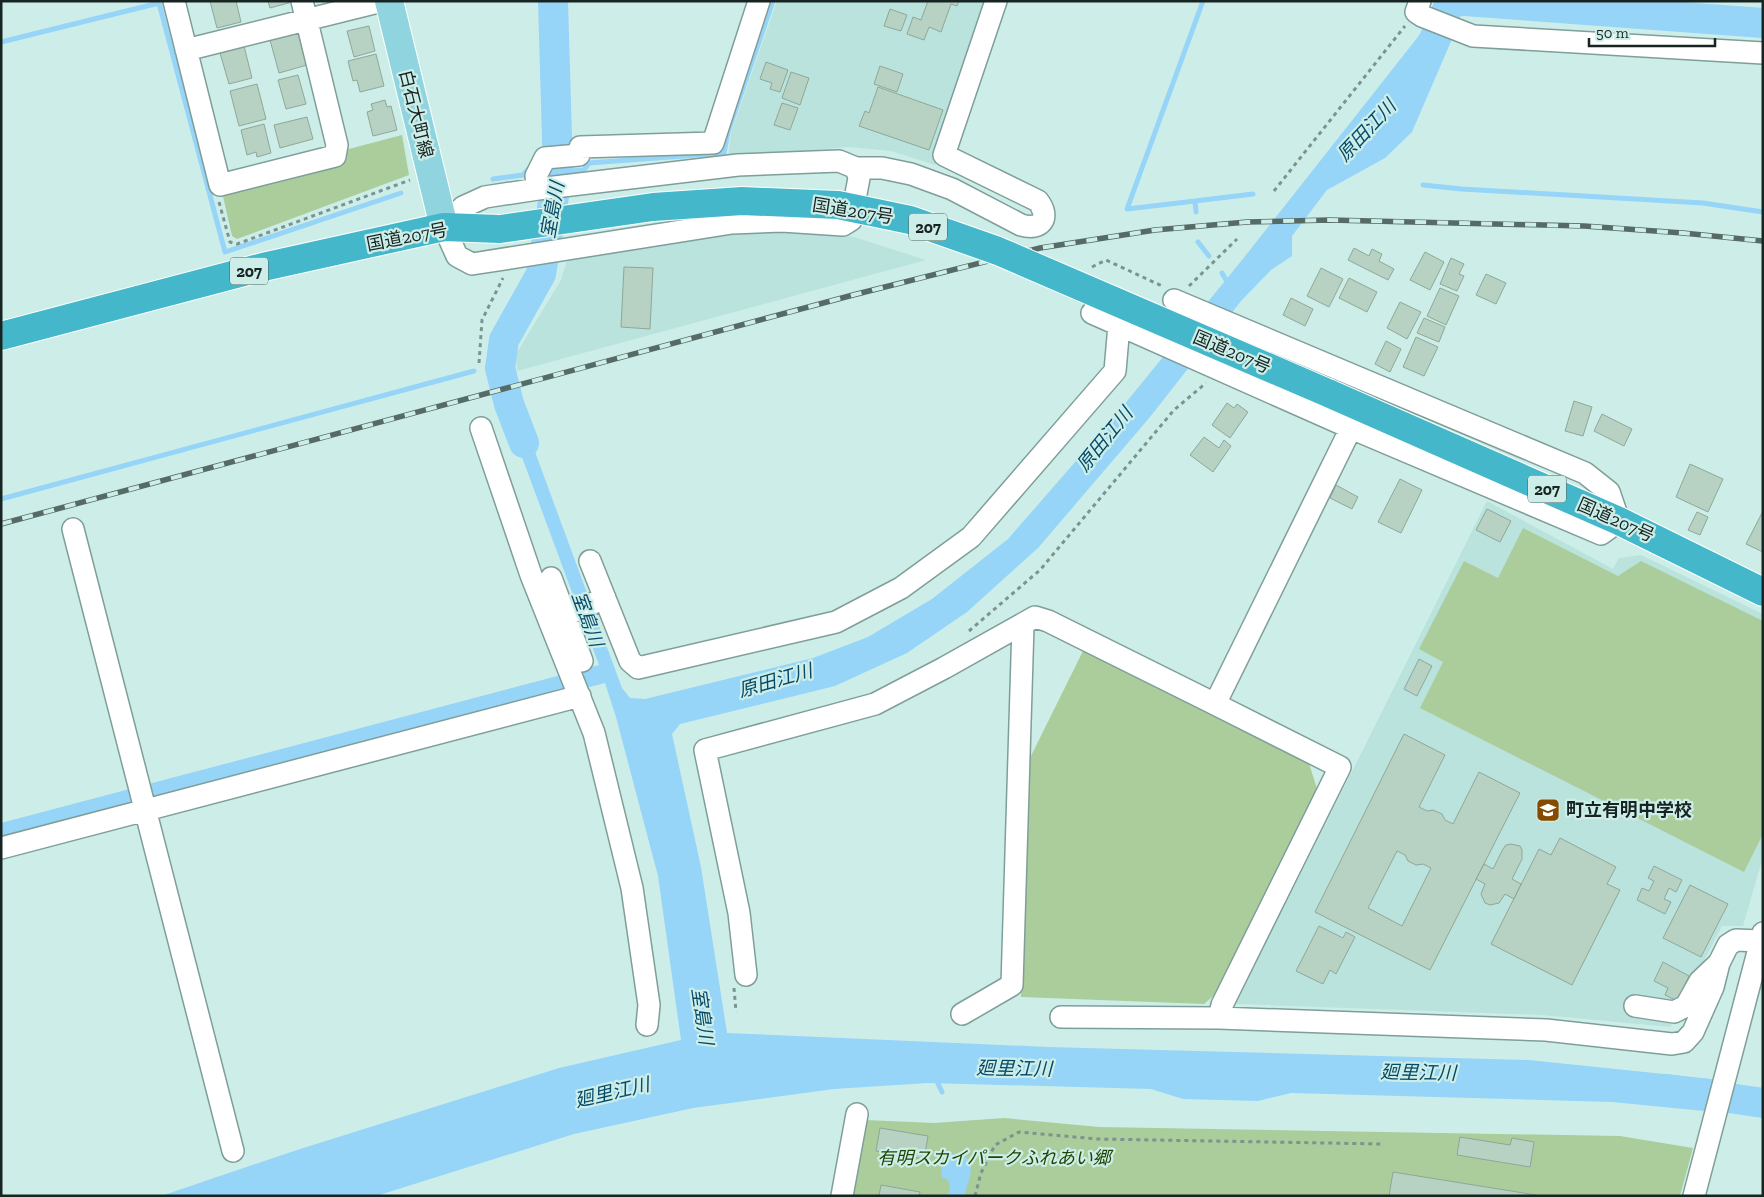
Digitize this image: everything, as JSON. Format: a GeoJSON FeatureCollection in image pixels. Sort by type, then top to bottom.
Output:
{"type":"FeatureCollection","features":[{"type":"Feature","properties":{"kind":"highway","name":"国道207号"},"geometry":{"type":"LineString","coordinates":[[2,333],[263,267],[444,227],[500,229],[663,206],[742,201],[838,205],[910,220],[998,251],[1619,521],[1762,591]]}},
{"type":"Feature","properties":{"kind":"main road","name":"白石大町線"},"geometry":{"type":"LineString","coordinates":[[388,1],[444,227]]}},
{"type":"Feature","properties":{"kind":"street"},"geometry":{"type":"LineString","coordinates":[[174,1],[220,185],[336,156],[337,145],[304,11]]}},
{"type":"Feature","properties":{"kind":"street"},"geometry":{"type":"LineString","coordinates":[[186,50],[304,11],[382,1]]}},
{"type":"Feature","properties":{"kind":"street"},"geometry":{"type":"LineString","coordinates":[[538,189],[536,176],[545,158],[579,155],[580,147],[713,143],[759,1]]}},
{"type":"Feature","properties":{"kind":"street"},"geometry":{"type":"LineString","coordinates":[[856,168],[859,178],[851,220],[843,225],[782,221],[732,223],[472,264],[457,256],[444,227],[463,207],[485,197],[580,183],[738,165],[839,161],[856,168],[882,168],[912,174],[952,189],[1021,225],[1031,228],[1039,225],[1044,219],[1044,209],[1038,201],[944,155],[996,1]]}},
{"type":"Feature","properties":{"kind":"street"},"geometry":{"type":"LineString","coordinates":[[1419,10],[1473,36],[1763,54]]}},
{"type":"Feature","properties":{"kind":"street"},"geometry":{"type":"LineString","coordinates":[[1092,313],[1351,428],[1601,534],[1619,521],[1609,492],[1585,473],[1249,332],[1168,293]]}},
{"type":"Feature","properties":{"kind":"street"},"geometry":{"type":"LineString","coordinates":[[590,561],[630,661],[638,668],[836,622],[901,588],[971,537],[1115,371],[1119,324]]}},
{"type":"Feature","properties":{"kind":"street"},"geometry":{"type":"LineString","coordinates":[[481,428],[531,575],[576,667],[586,693],[632,888],[649,1005],[647,1025]]}},
{"type":"Feature","properties":{"kind":"street"},"geometry":{"type":"LineString","coordinates":[[1215,704],[1351,428]]}},
{"type":"Feature","properties":{"kind":"street"},"geometry":{"type":"LineString","coordinates":[[73,529],[233,1151]]}},
{"type":"Feature","properties":{"kind":"street"},"geometry":{"type":"LineString","coordinates":[[551,578],[564,616],[576,667]]}},
{"type":"Feature","properties":{"kind":"street"},"geometry":{"type":"LineString","coordinates":[[564,616],[605,598]]}},
{"type":"Feature","properties":{"kind":"street"},"geometry":{"type":"LineString","coordinates":[[746,975],[738,913],[705,750],[875,704],[1035,617],[1048,621],[1340,767],[1222,1005],[1219,1018]]}},
{"type":"Feature","properties":{"kind":"street"},"geometry":{"type":"LineString","coordinates":[[962,1014],[1012,985],[1022,625]]}},
{"type":"Feature","properties":{"kind":"street"},"geometry":{"type":"LineString","coordinates":[[1,848],[586,693]]}},
{"type":"Feature","properties":{"kind":"street"},"geometry":{"type":"LineString","coordinates":[[1061,1017],[1219,1018],[1546,1030],[1672,1044],[1684,1042],[1693,1032],[1713,987],[1719,963],[1728,945],[1736,940],[1762,937],[1694,1196]]}},
{"type":"Feature","properties":{"kind":"street"},"geometry":{"type":"LineString","coordinates":[[1635,1006],[1674,1012],[1686,1006],[1700,981],[1719,963]]}},
{"type":"Feature","properties":{"kind":"street"},"geometry":{"type":"LineString","coordinates":[[842,1196],[856,1114]]}},
{"type":"Feature","properties":{"kind":"path"},"geometry":{"type":"LineString","coordinates":[[1274,190],[1419,10]]}},
{"type":"Feature","properties":{"kind":"path"},"geometry":{"type":"LineString","coordinates":[[220,185],[219,199],[230,242],[237,244],[416,178]]}},
{"type":"Feature","properties":{"kind":"path"},"geometry":{"type":"LineString","coordinates":[[1084,270],[1106,260],[1168,293],[1237,239]]}},
{"type":"Feature","properties":{"kind":"path"},"geometry":{"type":"LineString","coordinates":[[479,362],[482,320],[506,272],[516,257]]}},
{"type":"Feature","properties":{"kind":"path"},"geometry":{"type":"LineString","coordinates":[[975,1196],[981,1173],[995,1144],[1019,1132],[1097,1139],[1383,1144]]}},
{"type":"Feature","properties":{"kind":"shaded area"},"geometry":{"type":"Polygon","coordinates":[[[777,1],[991,1],[935,165],[891,151],[848,147],[728,158],[731,133],[777,1]]]}},
{"type":"Feature","properties":{"kind":"shaded area"},"geometry":{"type":"Polygon","coordinates":[[[782,230],[854,237],[926,260],[517,371],[516,354],[561,280],[568,257],[725,231],[782,230]]]}},
{"type":"Feature","properties":{"kind":"shaded area","name":"町立有明中学校"},"geometry":{"type":"Polygon","coordinates":[[[1487,501],[1613,569],[1619,558],[1641,555],[1763,614],[1763,857],[1743,926],[1722,926],[1670,1027],[1542,1015],[1236,1004],[1487,501]]]}},
{"type":"Feature","properties":{"kind":"green space"},"geometry":{"type":"Polygon","coordinates":[[[402,135],[409,175],[237,239],[232,236],[222,192],[347,159],[345,150],[402,135]]]}},
{"type":"Feature","properties":{"kind":"green space"},"geometry":{"type":"Polygon","coordinates":[[[1523,528],[1618,576],[1641,561],[1763,621],[1763,834],[1744,872],[1420,708],[1443,662],[1419,649],[1464,561],[1498,578],[1523,528]]]}},
{"type":"Feature","properties":{"kind":"green space"},"geometry":{"type":"Polygon","coordinates":[[[1084,649],[1308,760],[1318,792],[1218,992],[1204,1004],[1021,997],[1027,764],[1084,649]]]}},
{"type":"Feature","properties":{"kind":"green space","name":"有明スカイパークふれあい郷"},"geometry":{"type":"Polygon","coordinates":[[[1004,1118],[1099,1127],[1620,1136],[1693,1148],[1680,1196],[852,1196],[865,1120],[934,1123],[1004,1118]]]}},
{"type":"Feature","properties":{"kind":"water"},"geometry":{"type":"Polygon","coordinates":[[[1421,33],[1452,39],[1412,132],[1385,158],[1327,190],[1292,236],[1292,256],[1271,270],[1241,301],[1150,417],[1038,548],[967,612],[907,653],[835,686],[680,724],[672,734],[701,867],[727,1033],[1048,1047],[1529,1060],[1712,1079],[1704,1111],[1612,1102],[1291,1093],[1258,1101],[1183,1099],[1151,1089],[928,1083],[834,1089],[693,1108],[574,1134],[376,1196],[161,1196],[297,1150],[559,1068],[681,1040],[658,876],[616,717],[605,683],[1,842],[1,823],[599,665],[503,406],[517,403],[622,688],[630,698],[645,699],[813,658],[868,637],[932,599],[1008,539],[1110,422],[1242,260],[1421,33]]]}},
{"type":"Feature","properties":{"kind":"water"},"geometry":{"type":"Polygon","coordinates":[[[949,1154],[959,1154],[966,1157],[969,1161],[971,1167],[969,1181],[964,1196],[948,1196],[950,1187],[948,1180],[942,1177],[941,1167],[949,1154]]]}},
{"type":"Feature","properties":{"kind":"building"},"geometry":{"type":"Polygon","coordinates":[[[210,1],[236,1],[241,22],[217,28],[210,1]]]}},
{"type":"Feature","properties":{"kind":"building"},"geometry":{"type":"Polygon","coordinates":[[[268,1],[292,1],[292,2],[270,8],[268,1]]]}},
{"type":"Feature","properties":{"kind":"building"},"geometry":{"type":"Polygon","coordinates":[[[928,1],[959,1],[957,6],[951,4],[941,32],[929,27],[924,40],[907,34],[913,17],[921,20],[928,1]]]}},
{"type":"Feature","properties":{"kind":"building"},"geometry":{"type":"Polygon","coordinates":[[[890,9],[907,15],[901,31],[884,26],[890,9]]]}},
{"type":"Feature","properties":{"kind":"building"},"geometry":{"type":"Polygon","coordinates":[[[369,26],[375,51],[354,57],[347,31],[369,26]]]}},
{"type":"Feature","properties":{"kind":"building"},"geometry":{"type":"Polygon","coordinates":[[[298,33],[307,65],[279,73],[270,40],[298,33]]]}},
{"type":"Feature","properties":{"kind":"building"},"geometry":{"type":"Polygon","coordinates":[[[244,46],[252,78],[229,84],[220,53],[244,46]]]}},
{"type":"Feature","properties":{"kind":"building"},"geometry":{"type":"Polygon","coordinates":[[[376,54],[384,86],[360,92],[357,80],[353,81],[348,61],[376,54]]]}},
{"type":"Feature","properties":{"kind":"building"},"geometry":{"type":"Polygon","coordinates":[[[766,62],[788,70],[780,92],[770,89],[772,83],[760,79],[766,62]]]}},
{"type":"Feature","properties":{"kind":"building"},"geometry":{"type":"Polygon","coordinates":[[[880,66],[903,74],[897,92],[874,84],[880,66]]]}},
{"type":"Feature","properties":{"kind":"building"},"geometry":{"type":"Polygon","coordinates":[[[791,72],[809,78],[800,105],[782,98],[791,72]]]}},
{"type":"Feature","properties":{"kind":"building"},"geometry":{"type":"Polygon","coordinates":[[[298,75],[306,104],[286,109],[278,80],[298,75]]]}},
{"type":"Feature","properties":{"kind":"building"},"geometry":{"type":"Polygon","coordinates":[[[257,84],[266,119],[239,126],[230,91],[257,84]]]}},
{"type":"Feature","properties":{"kind":"building"},"geometry":{"type":"Polygon","coordinates":[[[878,87],[943,110],[929,150],[859,126],[865,111],[869,113],[878,87]]]}},
{"type":"Feature","properties":{"kind":"building"},"geometry":{"type":"Polygon","coordinates":[[[385,100],[387,107],[391,106],[397,130],[373,136],[367,112],[373,110],[371,104],[385,100]]]}},
{"type":"Feature","properties":{"kind":"building"},"geometry":{"type":"Polygon","coordinates":[[[782,103],[798,108],[790,130],[774,125],[782,103]]]}},
{"type":"Feature","properties":{"kind":"building"},"geometry":{"type":"Polygon","coordinates":[[[307,117],[313,139],[280,148],[274,125],[307,117]]]}},
{"type":"Feature","properties":{"kind":"building"},"geometry":{"type":"Polygon","coordinates":[[[264,124],[271,153],[257,157],[256,152],[247,155],[241,130],[264,124]]]}},
{"type":"Feature","properties":{"kind":"building"},"geometry":{"type":"Polygon","coordinates":[[[1354,248],[1369,256],[1372,249],[1382,254],[1379,261],[1394,269],[1388,280],[1348,260],[1354,248]]]}},
{"type":"Feature","properties":{"kind":"building"},"geometry":{"type":"Polygon","coordinates":[[[1425,252],[1444,262],[1430,290],[1410,280],[1425,252]]]}},
{"type":"Feature","properties":{"kind":"building"},"geometry":{"type":"Polygon","coordinates":[[[1451,258],[1464,264],[1459,274],[1464,276],[1457,291],[1440,284],[1451,258]]]}},
{"type":"Feature","properties":{"kind":"building"},"geometry":{"type":"Polygon","coordinates":[[[624,267],[653,268],[650,329],[621,327],[624,267]]]}},
{"type":"Feature","properties":{"kind":"building"},"geometry":{"type":"Polygon","coordinates":[[[1321,268],[1343,279],[1329,307],[1307,296],[1321,268]]]}},
{"type":"Feature","properties":{"kind":"building"},"geometry":{"type":"Polygon","coordinates":[[[1486,274],[1506,283],[1496,304],[1476,295],[1486,274]]]}},
{"type":"Feature","properties":{"kind":"building"},"geometry":{"type":"Polygon","coordinates":[[[1349,278],[1377,292],[1367,312],[1339,298],[1349,278]]]}},
{"type":"Feature","properties":{"kind":"building"},"geometry":{"type":"Polygon","coordinates":[[[1440,288],[1459,296],[1446,325],[1427,316],[1440,288]]]}},
{"type":"Feature","properties":{"kind":"building"},"geometry":{"type":"Polygon","coordinates":[[[1291,298],[1313,309],[1305,326],[1283,315],[1291,298]]]}},
{"type":"Feature","properties":{"kind":"building"},"geometry":{"type":"Polygon","coordinates":[[[1400,302],[1421,312],[1407,339],[1387,328],[1400,302]]]}},
{"type":"Feature","properties":{"kind":"building"},"geometry":{"type":"Polygon","coordinates":[[[1424,318],[1445,327],[1439,342],[1417,333],[1424,318]]]}},
{"type":"Feature","properties":{"kind":"building"},"geometry":{"type":"Polygon","coordinates":[[[1416,337],[1438,347],[1424,376],[1403,367],[1416,337]]]}},
{"type":"Feature","properties":{"kind":"building"},"geometry":{"type":"Polygon","coordinates":[[[1386,341],[1401,349],[1390,372],[1375,364],[1386,341]]]}},
{"type":"Feature","properties":{"kind":"building"},"geometry":{"type":"Polygon","coordinates":[[[1574,401],[1592,407],[1583,436],[1565,431],[1574,401]]]}},
{"type":"Feature","properties":{"kind":"building"},"geometry":{"type":"Polygon","coordinates":[[[1227,403],[1234,408],[1237,404],[1248,412],[1230,438],[1212,425],[1227,403]]]}},
{"type":"Feature","properties":{"kind":"building"},"geometry":{"type":"Polygon","coordinates":[[[1602,414],[1632,429],[1624,446],[1594,431],[1602,414]]]}},
{"type":"Feature","properties":{"kind":"building"},"geometry":{"type":"Polygon","coordinates":[[[1204,437],[1219,448],[1224,440],[1231,446],[1213,472],[1190,455],[1204,437]]]}},
{"type":"Feature","properties":{"kind":"building"},"geometry":{"type":"Polygon","coordinates":[[[1690,464],[1723,479],[1708,512],[1676,497],[1690,464]]]}},
{"type":"Feature","properties":{"kind":"building"},"geometry":{"type":"Polygon","coordinates":[[[1400,479],[1422,490],[1401,533],[1378,522],[1400,479]]]}},
{"type":"Feature","properties":{"kind":"building"},"geometry":{"type":"Polygon","coordinates":[[[1336,485],[1358,497],[1352,509],[1330,498],[1336,485]]]}},
{"type":"Feature","properties":{"kind":"building"},"geometry":{"type":"Polygon","coordinates":[[[1487,509],[1511,521],[1500,542],[1476,530],[1487,509]]]}},
{"type":"Feature","properties":{"kind":"building"},"geometry":{"type":"Polygon","coordinates":[[[1763,511],[1763,552],[1746,544],[1763,511]]]}},
{"type":"Feature","properties":{"kind":"building"},"geometry":{"type":"Polygon","coordinates":[[[1697,512],[1708,517],[1700,535],[1688,530],[1697,512]]]}},
{"type":"Feature","properties":{"kind":"building"},"geometry":{"type":"Polygon","coordinates":[[[1419,659],[1432,666],[1417,696],[1404,689],[1419,659]]]}},
{"type":"Feature","properties":{"kind":"building"},"geometry":{"type":"Polygon","coordinates":[[[1404,734],[1445,755],[1419,807],[1442,814],[1445,820],[1453,824],[1479,772],[1520,793],[1430,970],[1315,912],[1404,734]],[[1397,851],[1368,908],[1402,926],[1431,868],[1408,861],[1405,855],[1397,851]]]}},
{"type":"Feature","properties":{"kind":"building"},"geometry":{"type":"Polygon","coordinates":[[[1560,838],[1616,867],[1607,884],[1620,890],[1572,985],[1491,944],[1539,849],[1551,855],[1560,838]]]}},
{"type":"Feature","properties":{"kind":"building"},"geometry":{"type":"Polygon","coordinates":[[[1506,845],[1520,846],[1522,850],[1522,859],[1512,879],[1521,884],[1514,899],[1505,894],[1499,903],[1490,905],[1485,903],[1481,894],[1485,884],[1476,879],[1484,864],[1493,869],[1503,849],[1506,845]]]}},
{"type":"Feature","properties":{"kind":"building"},"geometry":{"type":"Polygon","coordinates":[[[1654,866],[1682,880],[1676,892],[1669,888],[1664,899],[1671,902],[1665,914],[1637,900],[1642,888],[1649,891],[1654,881],[1648,878],[1654,866]]]}},
{"type":"Feature","properties":{"kind":"building"},"geometry":{"type":"Polygon","coordinates":[[[1690,885],[1728,904],[1701,957],[1663,938],[1690,885]]]}},
{"type":"Feature","properties":{"kind":"building"},"geometry":{"type":"Polygon","coordinates":[[[1319,926],[1343,938],[1346,932],[1355,937],[1336,974],[1330,970],[1323,984],[1296,971],[1319,926]]]}},
{"type":"Feature","properties":{"kind":"building"},"geometry":{"type":"Polygon","coordinates":[[[1663,962],[1689,976],[1677,1001],[1665,995],[1668,988],[1654,981],[1663,962]]]}},
{"type":"Feature","properties":{"kind":"building"},"geometry":{"type":"Polygon","coordinates":[[[880,1128],[928,1136],[924,1159],[876,1151],[880,1128]]]}},
{"type":"Feature","properties":{"kind":"building"},"geometry":{"type":"Polygon","coordinates":[[[1460,1137],[1510,1145],[1512,1138],[1534,1142],[1530,1167],[1457,1155],[1460,1137]]]}},
{"type":"Feature","properties":{"kind":"building"},"geometry":{"type":"Polygon","coordinates":[[[1393,1172],[1536,1195],[1536,1196],[1389,1196],[1393,1172]]]}},
{"type":"Feature","properties":{"kind":"building"},"geometry":{"type":"Polygon","coordinates":[[[881,1185],[920,1192],[919,1196],[879,1196],[881,1185]]]}},
{"type":"Feature","properties":{"kind":"waterway"},"geometry":{"type":"LineString","coordinates":[[1,42],[159,3],[159,1]]}},
{"type":"Feature","properties":{"kind":"waterway","name":"室島川"},"geometry":{"type":"LineString","coordinates":[[524,443],[509,404],[500,368],[504,340],[541,274],[558,172],[553,1]]}},
{"type":"Feature","properties":{"kind":"waterway","name":"室島川"},"geometry":{"type":"LineString","coordinates":[[558,172],[584,170],[589,163],[724,153],[728,132],[773,1]]}},
{"type":"Feature","properties":{"kind":"waterway"},"geometry":{"type":"LineString","coordinates":[[1196,212],[1195,201],[1127,209],[1203,1]]}},
{"type":"Feature","properties":{"kind":"waterway","name":"原田江川"},"geometry":{"type":"LineString","coordinates":[[1419,73],[1451,1]]}},
{"type":"Feature","properties":{"kind":"waterway","name":"原田江川"},"geometry":{"type":"LineString","coordinates":[[1465,1],[1763,23]]}},
{"type":"Feature","properties":{"kind":"waterway"},"geometry":{"type":"LineString","coordinates":[[159,3],[225,252],[401,193]]}},
{"type":"Feature","properties":{"kind":"waterway"},"geometry":{"type":"LineString","coordinates":[[493,179],[523,175],[531,166]]}},
{"type":"Feature","properties":{"kind":"waterway"},"geometry":{"type":"LineString","coordinates":[[1423,185],[1703,203],[1763,212]]}},
{"type":"Feature","properties":{"kind":"waterway"},"geometry":{"type":"LineString","coordinates":[[1195,201],[1253,194]]}},
{"type":"Feature","properties":{"kind":"waterway"},"geometry":{"type":"LineString","coordinates":[[1198,242],[1209,256]]}},
{"type":"Feature","properties":{"kind":"waterway"},"geometry":{"type":"LineString","coordinates":[[1222,273],[1229,285]]}},
{"type":"Feature","properties":{"kind":"waterway"},"geometry":{"type":"LineString","coordinates":[[1,499],[474,371]]}},
{"type":"Feature","properties":{"kind":"waterway"},"geometry":{"type":"LineString","coordinates":[[936,1079],[942,1092]]}},
{"type":"Feature","properties":{"kind":"waterway","name":"廻里江川"},"geometry":{"type":"LineString","coordinates":[[1667,1089],[1763,1103]]}},
{"type":"Feature","properties":{"kind":"railway"},"geometry":{"type":"LineString","coordinates":[[1,524],[853,295],[1040,248],[1155,230],[1247,222],[1329,220],[1584,226],[1763,241]]}},
{"type":"Feature","properties":{"kind":"place","name":"町立有明中学校"},"geometry":{"type":"Point","coordinates":[1548,810]}}]}
